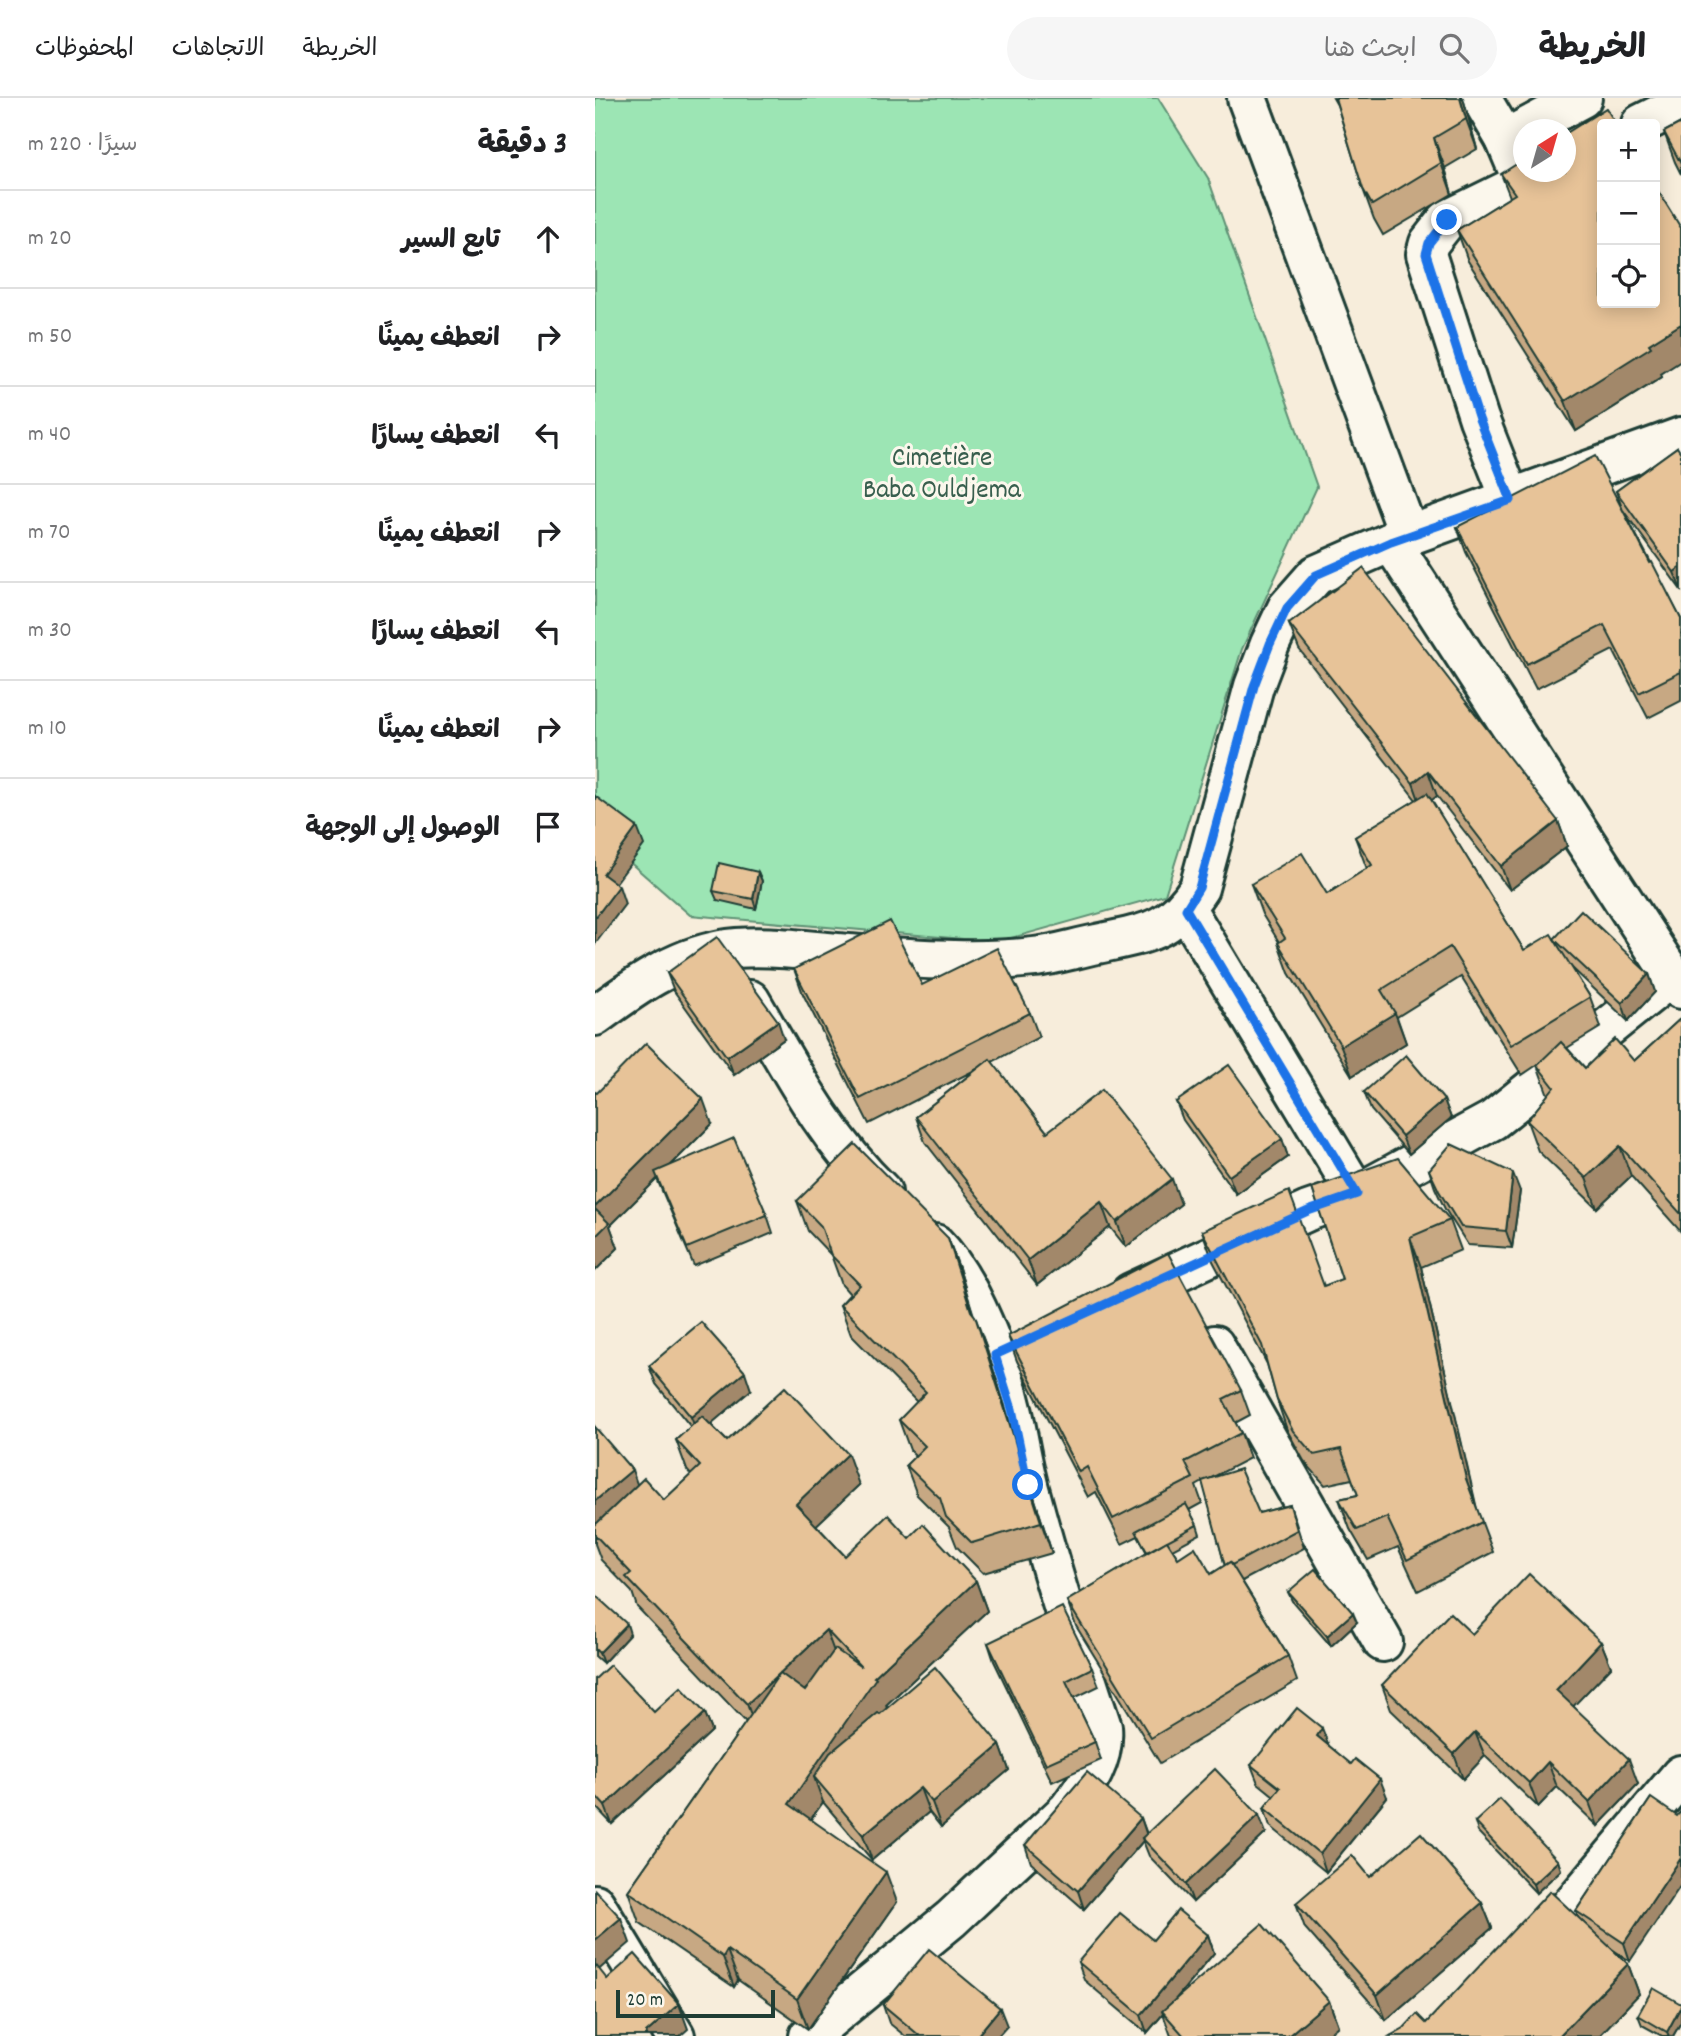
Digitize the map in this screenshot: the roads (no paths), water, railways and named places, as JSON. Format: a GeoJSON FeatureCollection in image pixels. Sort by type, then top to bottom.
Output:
{"type":"FeatureCollection","features":[{"type":"Feature","properties":{"kind":"street"},"geometry":{"type":"LineString","coordinates":[[1102,1306],[1308,1211],[1357,1194],[1493,1120],[1676,983],[1400,539],[1247,98]]}},
{"type":"Feature","properties":{"kind":"street"},"geometry":{"type":"LineString","coordinates":[[1481,98],[1505,139],[1513,144]]}},
{"type":"Feature","properties":{"kind":"street"},"geometry":{"type":"LineString","coordinates":[[1505,139],[1582,98]]}},
{"type":"Feature","properties":{"kind":"street"},"geometry":{"type":"LineString","coordinates":[[1651,119],[1681,104]]}},
{"type":"Feature","properties":{"kind":"street"},"geometry":{"type":"LineString","coordinates":[[1511,500],[1479,419],[1426,254],[1429,243],[1447,220],[1524,182]]}},
{"type":"Feature","properties":{"kind":"street"},"geometry":{"type":"LineString","coordinates":[[595,1016],[637,985],[679,963],[721,950],[760,948],[958,961],[1035,957],[1145,933],[1170,922],[1186,909],[1199,888],[1254,686],[1270,644],[1287,608],[1316,575],[1400,539],[1681,437]]}},
{"type":"Feature","properties":{"kind":"street"},"geometry":{"type":"LineString","coordinates":[[1186,909],[1357,1194]]}},
{"type":"Feature","properties":{"kind":"street"},"geometry":{"type":"LineString","coordinates":[[721,950],[821,1121],[846,1154],[946,1254],[970,1293],[995,1355],[1012,1409],[1028,1485],[1052,1573],[1102,1727],[1103,1742],[1096,1766],[1068,1810],[951,1919],[809,2036]]}},
{"type":"Feature","properties":{"kind":"street"},"geometry":{"type":"LineString","coordinates":[[1174,1273],[1383,1642]]}},
{"type":"Feature","properties":{"kind":"street"},"geometry":{"type":"LineString","coordinates":[[995,1355],[1031,1339]]}},
{"type":"Feature","properties":{"kind":"street"},"geometry":{"type":"LineString","coordinates":[[1510,1964],[1563,1916],[1681,1775]]}},
{"type":"Feature","properties":{"kind":"street"},"geometry":{"type":"LineString","coordinates":[[595,1904],[675,2036]]}},
{"type":"Feature","properties":{"kind":"park label","name":"Cimetière Baba Ouldjema"},"geometry":{"type":"Point","coordinates":[942,471]}}]}
